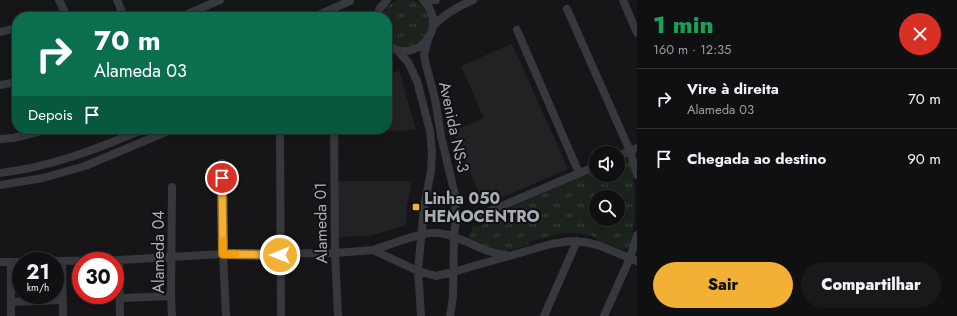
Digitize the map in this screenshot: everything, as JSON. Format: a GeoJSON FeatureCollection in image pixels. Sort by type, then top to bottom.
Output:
{"type":"FeatureCollection","features":[{"type":"Feature","properties":{"kind":"street"},"geometry":{"type":"LineString","coordinates":[[59,0],[65,12]]}},
{"type":"Feature","properties":{"kind":"street"},"geometry":{"type":"LineString","coordinates":[[117,0],[122,12]]}},
{"type":"Feature","properties":{"kind":"street"},"geometry":{"type":"LineString","coordinates":[[192,12],[220,0]]}},
{"type":"Feature","properties":{"kind":"street"},"geometry":{"type":"LineString","coordinates":[[423,0],[432,12],[433,26]]}},
{"type":"Feature","properties":{"kind":"street"},"geometry":{"type":"LineString","coordinates":[[433,26],[449,13],[473,0]]}},
{"type":"Feature","properties":{"kind":"street"},"geometry":{"type":"LineString","coordinates":[[623,0],[637,33]]}},
{"type":"Feature","properties":{"kind":"street"},"geometry":{"type":"LineString","coordinates":[[325,12],[350,1]]}},
{"type":"Feature","properties":{"kind":"street"},"geometry":{"type":"LineString","coordinates":[[378,12],[385,1]]}},
{"type":"Feature","properties":{"kind":"street"},"geometry":{"type":"LineString","coordinates":[[567,9],[633,150],[637,175]]}},
{"type":"Feature","properties":{"kind":"street","name":"Avenida NS-3"},"geometry":{"type":"LineString","coordinates":[[433,26],[424,54],[455,195],[456,219],[454,237],[453,297],[450,316]]}},
{"type":"Feature","properties":{"kind":"street"},"geometry":{"type":"LineString","coordinates":[[0,32],[12,29]]}},
{"type":"Feature","properties":{"kind":"street"},"geometry":{"type":"LineString","coordinates":[[517,30],[579,173]]}},
{"type":"Feature","properties":{"kind":"street"},"geometry":{"type":"LineString","coordinates":[[397,50],[414,50],[428,40]]}},
{"type":"Feature","properties":{"kind":"street","name":"Avenida NS-3"},"geometry":{"type":"LineString","coordinates":[[392,48],[397,50],[408,62],[414,72],[430,131],[432,167],[425,200],[418,271],[421,316]]}},
{"type":"Feature","properties":{"kind":"street"},"geometry":{"type":"LineString","coordinates":[[0,85],[12,83]]}},
{"type":"Feature","properties":{"kind":"street"},"geometry":{"type":"LineString","coordinates":[[0,139],[14,138],[30,134]]}},
{"type":"Feature","properties":{"kind":"street"},"geometry":{"type":"LineString","coordinates":[[0,173],[36,167],[78,156],[132,134]]}},
{"type":"Feature","properties":{"kind":"street"},"geometry":{"type":"LineString","coordinates":[[0,185],[43,178],[85,166],[161,134]]}},
{"type":"Feature","properties":{"kind":"street"},"geometry":{"type":"LineString","coordinates":[[280,134],[281,316]]}},
{"type":"Feature","properties":{"kind":"street","name":"Alameda 01"},"geometry":{"type":"LineString","coordinates":[[334,134],[335,253],[338,316]]}},
{"type":"Feature","properties":{"kind":"street"},"geometry":{"type":"LineString","coordinates":[[222,163],[223,254],[226,316]]}},
{"type":"Feature","properties":{"kind":"street"},"geometry":{"type":"LineString","coordinates":[[478,216],[589,169]]}},
{"type":"Feature","properties":{"kind":"street","name":"Alameda 04"},"geometry":{"type":"LineString","coordinates":[[172,187],[172,316]]}},
{"type":"Feature","properties":{"kind":"street"},"geometry":{"type":"LineString","coordinates":[[124,260],[223,254],[280,255],[373,250],[422,235],[438,232],[493,253],[513,255]]}},
{"type":"Feature","properties":{"kind":"street"},"geometry":{"type":"LineString","coordinates":[[604,316],[634,259],[637,235]]}},
{"type":"Feature","properties":{"kind":"street"},"geometry":{"type":"LineString","coordinates":[[373,250],[418,271],[436,276],[558,243],[577,241],[598,245],[634,259]]}},
{"type":"Feature","properties":{"kind":"street"},"geometry":{"type":"LineString","coordinates":[[544,316],[577,241]]}},
{"type":"Feature","properties":{"kind":"street"},"geometry":{"type":"LineString","coordinates":[[0,262],[11,262],[11,316]]}},
{"type":"Feature","properties":{"kind":"street"},"geometry":{"type":"LineString","coordinates":[[124,298],[171,296]]}},
{"type":"Feature","properties":{"kind":"street"},"geometry":{"type":"LineString","coordinates":[[62,304],[63,316]]}},
{"type":"Feature","properties":{"kind":"street"},"geometry":{"type":"LineString","coordinates":[[120,304],[120,316]]}},
{"type":"Feature","properties":{"kind":"shaded area"},"geometry":{"type":"Polygon","coordinates":[[[512,44],[568,169],[484,205],[453,131],[484,118],[461,66],[512,44]]]}},
{"type":"Feature","properties":{"kind":"shaded area"},"geometry":{"type":"Polygon","coordinates":[[[399,70],[416,130],[392,131],[392,74],[399,70]]]}},
{"type":"Feature","properties":{"kind":"shaded area"},"geometry":{"type":"Polygon","coordinates":[[[337,181],[412,181],[407,205],[406,225],[370,236],[338,237],[337,181]]]}},
{"type":"Feature","properties":{"kind":"green space"},"geometry":{"type":"Polygon","coordinates":[[[398,0],[411,0],[420,4],[428,15],[430,24],[427,32],[422,39],[415,44],[406,47],[396,45],[392,42],[392,12],[384,12],[388,6],[398,0]]]}},
{"type":"Feature","properties":{"kind":"green space"},"geometry":{"type":"Polygon","coordinates":[[[625,158],[629,160],[632,169],[635,205],[633,230],[628,249],[622,249],[599,241],[593,236],[575,233],[562,233],[529,242],[530,245],[500,251],[468,238],[473,226],[482,225],[488,218],[589,173],[589,182],[625,182],[625,158]]]}},
{"type":"Feature","properties":{"kind":"slow traffic"},"geometry":{"type":"LineString","coordinates":[[223,240],[223,254],[236,254]]}},
{"type":"Feature","properties":{"kind":"place","name":"Linha 050 HEMOCENTRO"},"geometry":{"type":"Point","coordinates":[416,207]}},
{"type":"Feature","properties":{"kind":"route"},"geometry":{"type":"LineString","coordinates":[[222,178],[223,254],[280,255]]}}]}
